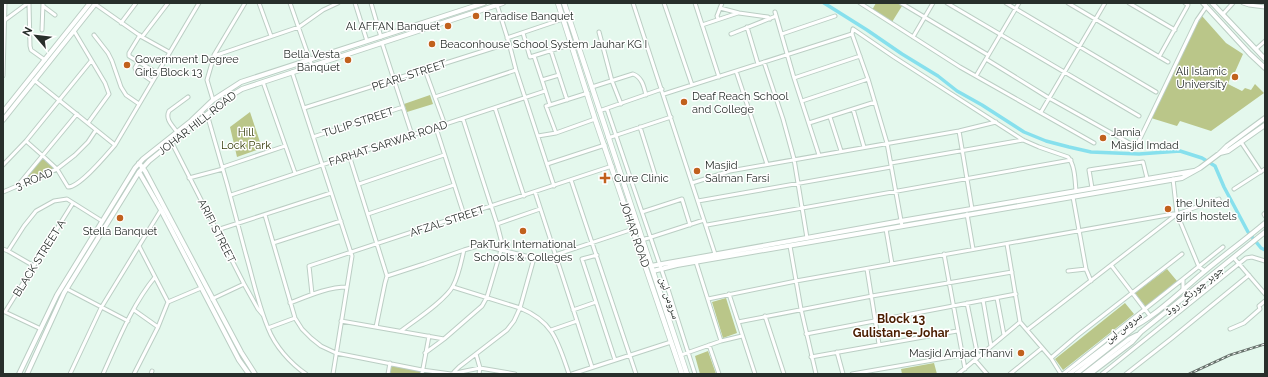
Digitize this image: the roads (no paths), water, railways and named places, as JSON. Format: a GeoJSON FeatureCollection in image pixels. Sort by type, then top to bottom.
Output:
{"type":"FeatureCollection","features":[{"type":"Feature","properties":{"kind":"main road","name":"JOHAR ROAD"},"geometry":{"type":"LineString","coordinates":[[558,4],[682,374]]}},
{"type":"Feature","properties":{"kind":"main road","name":"JOHAR ROAD"},"geometry":{"type":"LineString","coordinates":[[565,4],[687,374]]}},
{"type":"Feature","properties":{"kind":"main road"},"geometry":{"type":"LineString","coordinates":[[588,96],[595,97]]}},
{"type":"Feature","properties":{"kind":"street"},"geometry":{"type":"LineString","coordinates":[[3,76],[6,3]]}},
{"type":"Feature","properties":{"kind":"street"},"geometry":{"type":"LineString","coordinates":[[5,20],[28,3]]}},
{"type":"Feature","properties":{"kind":"street"},"geometry":{"type":"LineString","coordinates":[[28,3],[31,50],[45,60]]}},
{"type":"Feature","properties":{"kind":"street"},"geometry":{"type":"LineString","coordinates":[[3,112],[94,3]]}},
{"type":"Feature","properties":{"kind":"street"},"geometry":{"type":"LineString","coordinates":[[94,3],[121,23],[168,52]]}},
{"type":"Feature","properties":{"kind":"street"},"geometry":{"type":"LineString","coordinates":[[3,120],[74,31],[94,3]]}},
{"type":"Feature","properties":{"kind":"street"},"geometry":{"type":"LineString","coordinates":[[121,23],[136,3]]}},
{"type":"Feature","properties":{"kind":"street"},"geometry":{"type":"LineString","coordinates":[[157,73],[129,56],[129,53],[168,3]]}},
{"type":"Feature","properties":{"kind":"street"},"geometry":{"type":"LineString","coordinates":[[26,141],[58,169],[68,186],[79,182],[101,162],[115,144],[168,52],[199,3]]}},
{"type":"Feature","properties":{"kind":"street"},"geometry":{"type":"LineString","coordinates":[[212,100],[207,80],[214,56],[245,3]]}},
{"type":"Feature","properties":{"kind":"street"},"geometry":{"type":"LineString","coordinates":[[259,3],[271,36]]}},
{"type":"Feature","properties":{"kind":"street"},"geometry":{"type":"LineString","coordinates":[[290,3],[312,66]]}},
{"type":"Feature","properties":{"kind":"street"},"geometry":{"type":"LineString","coordinates":[[214,56],[299,27],[323,10],[338,3]]}},
{"type":"Feature","properties":{"kind":"street"},"geometry":{"type":"LineString","coordinates":[[355,3],[367,41]]}},
{"type":"Feature","properties":{"kind":"street"},"geometry":{"type":"LineString","coordinates":[[371,3],[381,37]]}},
{"type":"Feature","properties":{"kind":"street","name":"JOHAR HILL ROAD"},"geometry":{"type":"LineString","coordinates":[[27,374],[67,289],[139,172],[172,143],[212,100],[233,86],[242,82],[484,3]]}},
{"type":"Feature","properties":{"kind":"street","name":"JOHAR HILL ROAD"},"geometry":{"type":"LineString","coordinates":[[19,374],[65,280],[117,196],[139,163],[177,132],[207,114],[242,89],[503,3]]}},
{"type":"Feature","properties":{"kind":"street"},"geometry":{"type":"LineString","coordinates":[[633,3],[664,94],[698,202],[707,225],[715,254]]}},
{"type":"Feature","properties":{"kind":"street"},"geometry":{"type":"LineString","coordinates":[[664,3],[692,85]]}},
{"type":"Feature","properties":{"kind":"street"},"geometry":{"type":"LineString","coordinates":[[694,3],[719,77]]}},
{"type":"Feature","properties":{"kind":"street"},"geometry":{"type":"LineString","coordinates":[[718,19],[722,3]]}},
{"type":"Feature","properties":{"kind":"street"},"geometry":{"type":"LineString","coordinates":[[860,3],[960,67],[1041,112],[1094,144]]}},
{"type":"Feature","properties":{"kind":"street"},"geometry":{"type":"LineString","coordinates":[[900,3],[925,17],[1049,98],[1131,144]]}},
{"type":"Feature","properties":{"kind":"street"},"geometry":{"type":"LineString","coordinates":[[913,37],[933,3]]}},
{"type":"Feature","properties":{"kind":"street"},"geometry":{"type":"LineString","coordinates":[[947,3],[1139,116]]}},
{"type":"Feature","properties":{"kind":"street"},"geometry":{"type":"LineString","coordinates":[[1006,3],[1156,92]]}},
{"type":"Feature","properties":{"kind":"street"},"geometry":{"type":"LineString","coordinates":[[976,76],[1019,3]]}},
{"type":"Feature","properties":{"kind":"street"},"geometry":{"type":"LineString","coordinates":[[1068,3],[1168,62]]}},
{"type":"Feature","properties":{"kind":"street"},"geometry":{"type":"LineString","coordinates":[[1041,112],[1105,3]]}},
{"type":"Feature","properties":{"kind":"street"},"geometry":{"type":"LineString","coordinates":[[1129,3],[1175,30]]}},
{"type":"Feature","properties":{"kind":"street"},"geometry":{"type":"LineString","coordinates":[[1159,57],[1188,7],[1185,3]]}},
{"type":"Feature","properties":{"kind":"street"},"geometry":{"type":"LineString","coordinates":[[1212,3],[1265,59]]}},
{"type":"Feature","properties":{"kind":"street"},"geometry":{"type":"LineString","coordinates":[[1223,14],[1233,3]]}},
{"type":"Feature","properties":{"kind":"street"},"geometry":{"type":"LineString","coordinates":[[1243,3],[1246,5],[1265,7]]}},
{"type":"Feature","properties":{"kind":"street"},"geometry":{"type":"LineString","coordinates":[[43,4],[55,15]]}},
{"type":"Feature","properties":{"kind":"street"},"geometry":{"type":"LineString","coordinates":[[42,30],[43,4]]}},
{"type":"Feature","properties":{"kind":"street"},"geometry":{"type":"LineString","coordinates":[[497,5],[516,70],[554,186]]}},
{"type":"Feature","properties":{"kind":"street"},"geometry":{"type":"LineString","coordinates":[[1136,147],[1204,5],[1265,68]]}},
{"type":"Feature","properties":{"kind":"street"},"geometry":{"type":"LineString","coordinates":[[720,8],[739,13],[768,17],[770,19]]}},
{"type":"Feature","properties":{"kind":"street"},"geometry":{"type":"LineString","coordinates":[[775,12],[794,78],[819,155]]}},
{"type":"Feature","properties":{"kind":"street"},"geometry":{"type":"LineString","coordinates":[[702,25],[739,13]]}},
{"type":"Feature","properties":{"kind":"street"},"geometry":{"type":"LineString","coordinates":[[732,34],[776,16]]}},
{"type":"Feature","properties":{"kind":"street"},"geometry":{"type":"LineString","coordinates":[[782,34],[835,16]]}},
{"type":"Feature","properties":{"kind":"street"},"geometry":{"type":"LineString","coordinates":[[507,38],[564,19]]}},
{"type":"Feature","properties":{"kind":"street"},"geometry":{"type":"LineString","coordinates":[[748,27],[758,64]]}},
{"type":"Feature","properties":{"kind":"street"},"geometry":{"type":"LineString","coordinates":[[902,226],[887,143],[868,79],[852,34],[852,28],[894,57],[1023,140],[1068,157],[1071,160],[1076,191]]}},
{"type":"Feature","properties":{"kind":"street"},"geometry":{"type":"LineString","coordinates":[[74,31],[109,94],[88,123]]}},
{"type":"Feature","properties":{"kind":"street"},"geometry":{"type":"LineString","coordinates":[[598,32],[612,80],[621,104]]}},
{"type":"Feature","properties":{"kind":"street"},"geometry":{"type":"LineString","coordinates":[[523,33],[530,57],[572,44]]}},
{"type":"Feature","properties":{"kind":"street"},"geometry":{"type":"LineString","coordinates":[[664,94],[852,34]]}},
{"type":"Feature","properties":{"kind":"street"},"geometry":{"type":"LineString","coordinates":[[94,35],[108,53],[112,61],[120,87],[126,95],[139,104]]}},
{"type":"Feature","properties":{"kind":"street"},"geometry":{"type":"LineString","coordinates":[[1256,49],[1265,41]]}},
{"type":"Feature","properties":{"kind":"street"},"geometry":{"type":"LineString","coordinates":[[382,43],[412,135]]}},
{"type":"Feature","properties":{"kind":"street","name":"PEARL STREET"},"geometry":{"type":"LineString","coordinates":[[304,108],[509,43]]}},
{"type":"Feature","properties":{"kind":"street"},"geometry":{"type":"LineString","coordinates":[[551,51],[567,100]]}},
{"type":"Feature","properties":{"kind":"street"},"geometry":{"type":"LineString","coordinates":[[534,56],[550,105]]}},
{"type":"Feature","properties":{"kind":"street"},"geometry":{"type":"LineString","coordinates":[[794,78],[860,56]]}},
{"type":"Feature","properties":{"kind":"street"},"geometry":{"type":"LineString","coordinates":[[3,165],[26,141],[91,61]]}},
{"type":"Feature","properties":{"kind":"street"},"geometry":{"type":"LineString","coordinates":[[139,62],[135,68],[136,70],[152,81]]}},
{"type":"Feature","properties":{"kind":"street"},"geometry":{"type":"LineString","coordinates":[[764,62],[783,119],[794,159],[807,238]]}},
{"type":"Feature","properties":{"kind":"street"},"geometry":{"type":"LineString","coordinates":[[425,70],[445,125]]}},
{"type":"Feature","properties":{"kind":"street"},"geometry":{"type":"LineString","coordinates":[[435,97],[516,70]]}},
{"type":"Feature","properties":{"kind":"street"},"geometry":{"type":"LineString","coordinates":[[736,71],[767,164]]}},
{"type":"Feature","properties":{"kind":"street"},"geometry":{"type":"LineString","coordinates":[[292,72],[352,256],[333,374]]}},
{"type":"Feature","properties":{"kind":"street"},"geometry":{"type":"LineString","coordinates":[[592,87],[633,74],[636,75],[643,85],[646,95]]}},
{"type":"Feature","properties":{"kind":"street"},"geometry":{"type":"LineString","coordinates":[[542,80],[559,75]]}},
{"type":"Feature","properties":{"kind":"street"},"geometry":{"type":"LineString","coordinates":[[802,101],[868,79]]}},
{"type":"Feature","properties":{"kind":"street"},"geometry":{"type":"LineString","coordinates":[[34,80],[115,144]]}},
{"type":"Feature","properties":{"kind":"street"},"geometry":{"type":"LineString","coordinates":[[263,82],[294,173]]}},
{"type":"Feature","properties":{"kind":"street"},"geometry":{"type":"LineString","coordinates":[[600,111],[662,89]]}},
{"type":"Feature","properties":{"kind":"street","name":"FARHAT SARWAR ROAD"},"geometry":{"type":"LineString","coordinates":[[231,195],[545,91]]}},
{"type":"Feature","properties":{"kind":"street"},"geometry":{"type":"LineString","coordinates":[[177,132],[167,118],[167,115],[188,96]]}},
{"type":"Feature","properties":{"kind":"street"},"geometry":{"type":"LineString","coordinates":[[556,133],[546,106],[588,96]]}},
{"type":"Feature","properties":{"kind":"street"},"geometry":{"type":"LineString","coordinates":[[809,123],[875,102]]}},
{"type":"Feature","properties":{"kind":"street","name":"TULIP STREET"},"geometry":{"type":"LineString","coordinates":[[313,137],[403,107]]}},
{"type":"Feature","properties":{"kind":"street"},"geometry":{"type":"LineString","coordinates":[[495,108],[524,196]]}},
{"type":"Feature","properties":{"kind":"street","name":"سروس لین"},"geometry":{"type":"LineString","coordinates":[[607,109],[695,374]]}},
{"type":"Feature","properties":{"kind":"street"},"geometry":{"type":"LineString","coordinates":[[853,109],[864,147]]}},
{"type":"Feature","properties":{"kind":"street"},"geometry":{"type":"LineString","coordinates":[[18,185],[44,156],[77,114]]}},
{"type":"Feature","properties":{"kind":"street"},"geometry":{"type":"LineString","coordinates":[[207,114],[268,328],[275,342],[286,357],[306,374]]}},
{"type":"Feature","properties":{"kind":"street"},"geometry":{"type":"LineString","coordinates":[[830,116],[841,151]]}},
{"type":"Feature","properties":{"kind":"street"},"geometry":{"type":"LineString","coordinates":[[608,138],[671,117]]}},
{"type":"Feature","properties":{"kind":"street"},"geometry":{"type":"LineString","coordinates":[[652,268],[715,254],[901,221],[972,209],[993,208],[1073,197],[1182,178],[1214,158],[1227,146],[1265,118]]}},
{"type":"Feature","properties":{"kind":"street"},"geometry":{"type":"LineString","coordinates":[[425,353],[444,339],[482,306],[487,297],[502,250],[497,224],[462,119]]}},
{"type":"Feature","properties":{"kind":"street"},"geometry":{"type":"LineString","coordinates":[[538,136],[556,133],[596,119]]}},
{"type":"Feature","properties":{"kind":"street"},"geometry":{"type":"LineString","coordinates":[[692,183],[730,171],[959,131],[996,122]]}},
{"type":"Feature","properties":{"kind":"street"},"geometry":{"type":"LineString","coordinates":[[1220,153],[1228,151],[1265,125]]}},
{"type":"Feature","properties":{"kind":"street"},"geometry":{"type":"LineString","coordinates":[[436,128],[464,215]]}},
{"type":"Feature","properties":{"kind":"street"},"geometry":{"type":"LineString","coordinates":[[640,128],[657,180]]}},
{"type":"Feature","properties":{"kind":"street","name":"3 ROAD"},"geometry":{"type":"LineString","coordinates":[[3,192],[58,169],[88,142],[96,130]]}},
{"type":"Feature","properties":{"kind":"street"},"geometry":{"type":"LineString","coordinates":[[959,131],[972,209]]}},
{"type":"Feature","properties":{"kind":"street"},"geometry":{"type":"LineString","coordinates":[[891,163],[1023,140]]}},
{"type":"Feature","properties":{"kind":"street"},"geometry":{"type":"LineString","coordinates":[[1241,142],[1261,172]]}},
{"type":"Feature","properties":{"kind":"street","name":"ARIFI STREET"},"geometry":{"type":"LineString","coordinates":[[172,143],[244,284],[264,317]]}},
{"type":"Feature","properties":{"kind":"street"},"geometry":{"type":"LineString","coordinates":[[547,164],[605,145]]}},
{"type":"Feature","properties":{"kind":"street"},"geometry":{"type":"LineString","coordinates":[[189,178],[223,168],[285,146]]}},
{"type":"Feature","properties":{"kind":"street"},"geometry":{"type":"LineString","coordinates":[[349,155],[387,276],[376,327]]}},
{"type":"Feature","properties":{"kind":"street"},"geometry":{"type":"LineString","coordinates":[[359,184],[444,155]]}},
{"type":"Feature","properties":{"kind":"street"},"geometry":{"type":"LineString","coordinates":[[707,225],[895,190],[967,179],[1071,160]]}},
{"type":"Feature","properties":{"kind":"street"},"geometry":{"type":"LineString","coordinates":[[1092,188],[1089,170],[1143,162],[1146,178]]}},
{"type":"Feature","properties":{"kind":"street"},"geometry":{"type":"LineString","coordinates":[[139,163],[243,357],[255,374]]}},
{"type":"Feature","properties":{"kind":"street","name":"AFZAL STREET"},"geometry":{"type":"LineString","coordinates":[[312,294],[309,266],[612,166]]}},
{"type":"Feature","properties":{"kind":"street"},"geometry":{"type":"LineString","coordinates":[[698,202],[891,167]]}},
{"type":"Feature","properties":{"kind":"street"},"geometry":{"type":"LineString","coordinates":[[660,266],[696,262],[826,240],[967,214],[1076,191],[1198,169]]}},
{"type":"Feature","properties":{"kind":"street"},"geometry":{"type":"LineString","coordinates":[[1234,189],[1265,169]]}},
{"type":"Feature","properties":{"kind":"street"},"geometry":{"type":"LineString","coordinates":[[139,172],[161,210],[239,360],[249,374]]}},
{"type":"Feature","properties":{"kind":"street"},"geometry":{"type":"LineString","coordinates":[[1173,179],[1177,214],[1198,266],[1205,271]]}},
{"type":"Feature","properties":{"kind":"street"},"geometry":{"type":"LineString","coordinates":[[571,180],[636,374]]}},
{"type":"Feature","properties":{"kind":"street"},"geometry":{"type":"LineString","coordinates":[[368,214],[454,185]]}},
{"type":"Feature","properties":{"kind":"street"},"geometry":{"type":"LineString","coordinates":[[535,192],[592,367]]}},
{"type":"Feature","properties":{"kind":"street"},"geometry":{"type":"LineString","coordinates":[[217,230],[331,193]]}},
{"type":"Feature","properties":{"kind":"street"},"geometry":{"type":"LineString","coordinates":[[117,196],[122,200]]}},
{"type":"Feature","properties":{"kind":"street"},"geometry":{"type":"LineString","coordinates":[[1073,197],[1086,269],[1091,281]]}},
{"type":"Feature","properties":{"kind":"street"},"geometry":{"type":"LineString","coordinates":[[8,251],[24,226],[36,211],[54,201],[67,199],[102,221]]}},
{"type":"Feature","properties":{"kind":"street"},"geometry":{"type":"LineString","coordinates":[[642,212],[682,199],[690,225]]}},
{"type":"Feature","properties":{"kind":"street"},"geometry":{"type":"LineString","coordinates":[[708,299],[944,254],[1177,214],[1219,199]]}},
{"type":"Feature","properties":{"kind":"street","name":"BLACK STREET A"},"geometry":{"type":"LineString","coordinates":[[4,312],[73,203]]}},
{"type":"Feature","properties":{"kind":"street"},"geometry":{"type":"LineString","coordinates":[[497,224],[540,209]]}},
{"type":"Feature","properties":{"kind":"street"},"geometry":{"type":"LineString","coordinates":[[70,374],[101,308],[161,210]]}},
{"type":"Feature","properties":{"kind":"street"},"geometry":{"type":"LineString","coordinates":[[967,214],[973,249]]}},
{"type":"Feature","properties":{"kind":"street"},"geometry":{"type":"LineString","coordinates":[[1027,330],[1177,214]]}},
{"type":"Feature","properties":{"kind":"street"},"geometry":{"type":"LineString","coordinates":[[265,215],[295,318],[302,329],[321,346],[336,353],[422,372],[450,374],[480,368],[515,374]]}},
{"type":"Feature","properties":{"kind":"street"},"geometry":{"type":"LineString","coordinates":[[642,240],[704,220]]}},
{"type":"Feature","properties":{"kind":"street"},"geometry":{"type":"LineString","coordinates":[[273,243],[341,221]]}},
{"type":"Feature","properties":{"kind":"street","name":"جوہر چورنگی روڈ"},"geometry":{"type":"LineString","coordinates":[[1076,374],[1265,224]]}},
{"type":"Feature","properties":{"kind":"street"},"geometry":{"type":"LineString","coordinates":[[387,276],[481,245],[544,259],[634,229]]}},
{"type":"Feature","properties":{"kind":"street"},"geometry":{"type":"LineString","coordinates":[[886,229],[892,264]]}},
{"type":"Feature","properties":{"kind":"street","name":"جوہر چورنگی روڈ"},"geometry":{"type":"LineString","coordinates":[[1084,374],[1129,339],[1141,332],[1265,232]]}},
{"type":"Feature","properties":{"kind":"street"},"geometry":{"type":"LineString","coordinates":[[825,234],[826,240]]}},
{"type":"Feature","properties":{"kind":"street"},"geometry":{"type":"LineString","coordinates":[[1007,244],[1020,322],[1051,358],[1062,374]]}},
{"type":"Feature","properties":{"kind":"street"},"geometry":{"type":"LineString","coordinates":[[139,246],[168,302]]}},
{"type":"Feature","properties":{"kind":"street"},"geometry":{"type":"LineString","coordinates":[[790,246],[806,334],[816,374]]}},
{"type":"Feature","properties":{"kind":"street","name":"سروس لین"},"geometry":{"type":"LineString","coordinates":[[1062,374],[1125,328],[1198,266],[1223,247]]}},
{"type":"Feature","properties":{"kind":"street"},"geometry":{"type":"LineString","coordinates":[[3,249],[34,266]]}},
{"type":"Feature","properties":{"kind":"street"},"geometry":{"type":"LineString","coordinates":[[400,331],[446,296],[453,287],[459,272],[464,250]]}},
{"type":"Feature","properties":{"kind":"street"},"geometry":{"type":"LineString","coordinates":[[944,254],[965,369]]}},
{"type":"Feature","properties":{"kind":"street"},"geometry":{"type":"LineString","coordinates":[[1051,358],[1078,335],[1182,254]]}},
{"type":"Feature","properties":{"kind":"street"},"geometry":{"type":"LineString","coordinates":[[597,255],[582,259],[615,360]]}},
{"type":"Feature","properties":{"kind":"street"},"geometry":{"type":"LineString","coordinates":[[1102,374],[1246,258],[1250,257],[1265,261]]}},
{"type":"Feature","properties":{"kind":"street"},"geometry":{"type":"LineString","coordinates":[[454,373],[507,330],[514,321],[520,308],[534,258]]}},
{"type":"Feature","properties":{"kind":"street"},"geometry":{"type":"LineString","coordinates":[[1234,258],[1265,294]]}},
{"type":"Feature","properties":{"kind":"street"},"geometry":{"type":"LineString","coordinates":[[696,262],[721,342]]}},
{"type":"Feature","properties":{"kind":"street"},"geometry":{"type":"LineString","coordinates":[[1111,265],[1150,316]]}},
{"type":"Feature","properties":{"kind":"street"},"geometry":{"type":"LineString","coordinates":[[867,268],[879,344]]}},
{"type":"Feature","properties":{"kind":"street"},"geometry":{"type":"LineString","coordinates":[[1068,271],[1086,269]]}},
{"type":"Feature","properties":{"kind":"street"},"geometry":{"type":"LineString","coordinates":[[738,322],[872,296],[1012,272]]}},
{"type":"Feature","properties":{"kind":"street"},"geometry":{"type":"LineString","coordinates":[[1126,374],[1249,275]]}},
{"type":"Feature","properties":{"kind":"street"},"geometry":{"type":"LineString","coordinates":[[103,374],[128,321],[147,287],[155,277]]}},
{"type":"Feature","properties":{"kind":"street"},"geometry":{"type":"LineString","coordinates":[[1183,279],[1183,289]]}},
{"type":"Feature","properties":{"kind":"street"},"geometry":{"type":"LineString","coordinates":[[65,280],[71,283]]}},
{"type":"Feature","properties":{"kind":"street"},"geometry":{"type":"LineString","coordinates":[[212,299],[244,284]]}},
{"type":"Feature","properties":{"kind":"street"},"geometry":{"type":"LineString","coordinates":[[290,303],[312,294],[339,287],[347,287]]}},
{"type":"Feature","properties":{"kind":"street"},"geometry":{"type":"LineString","coordinates":[[453,287],[520,308],[543,321],[551,330],[558,342],[569,374]]}},
{"type":"Feature","properties":{"kind":"street"},"geometry":{"type":"LineString","coordinates":[[134,374],[158,327],[168,302],[201,288]]}},
{"type":"Feature","properties":{"kind":"street"},"geometry":{"type":"LineString","coordinates":[[67,289],[128,321]]}},
{"type":"Feature","properties":{"kind":"street"},"geometry":{"type":"LineString","coordinates":[[729,294],[755,374]]}},
{"type":"Feature","properties":{"kind":"street"},"geometry":{"type":"LineString","coordinates":[[806,334],[876,322],[1016,294]]}},
{"type":"Feature","properties":{"kind":"street"},"geometry":{"type":"LineString","coordinates":[[997,298],[1004,335]]}},
{"type":"Feature","properties":{"kind":"street"},"geometry":{"type":"LineString","coordinates":[[982,300],[992,346]]}},
{"type":"Feature","properties":{"kind":"street"},"geometry":{"type":"LineString","coordinates":[[1230,329],[1245,322],[1260,309],[1259,306],[1265,301]]}},
{"type":"Feature","properties":{"kind":"street"},"geometry":{"type":"LineString","coordinates":[[573,310],[596,302]]}},
{"type":"Feature","properties":{"kind":"street"},"geometry":{"type":"LineString","coordinates":[[967,303],[977,359],[987,374]]}},
{"type":"Feature","properties":{"kind":"street"},"geometry":{"type":"LineString","coordinates":[[134,310],[158,327]]}},
{"type":"Feature","properties":{"kind":"street"},"geometry":{"type":"LineString","coordinates":[[4,312],[41,329]]}},
{"type":"Feature","properties":{"kind":"street"},"geometry":{"type":"LineString","coordinates":[[765,316],[784,374]]}},
{"type":"Feature","properties":{"kind":"street"},"geometry":{"type":"LineString","coordinates":[[268,328],[295,318]]}},
{"type":"Feature","properties":{"kind":"street"},"geometry":{"type":"LineString","coordinates":[[551,330],[577,320]]}},
{"type":"Feature","properties":{"kind":"street"},"geometry":{"type":"LineString","coordinates":[[342,321],[444,339]]}},
{"type":"Feature","properties":{"kind":"street"},"geometry":{"type":"LineString","coordinates":[[958,374],[1020,322]]}},
{"type":"Feature","properties":{"kind":"street","name":"جوہر چورنگی روڈ"},"geometry":{"type":"LineString","coordinates":[[1069,374],[1125,328],[1137,326]]}},
{"type":"Feature","properties":{"kind":"street"},"geometry":{"type":"LineString","coordinates":[[811,357],[957,331]]}},
{"type":"Feature","properties":{"kind":"street","name":"جوہر چورنگی روڈ"},"geometry":{"type":"LineString","coordinates":[[1090,374],[1132,342],[1141,332]]}},
{"type":"Feature","properties":{"kind":"street"},"geometry":{"type":"LineString","coordinates":[[422,372],[429,336]]}},
{"type":"Feature","properties":{"kind":"street"},"geometry":{"type":"LineString","coordinates":[[681,355],[742,336]]}},
{"type":"Feature","properties":{"kind":"street"},"geometry":{"type":"LineString","coordinates":[[572,374],[671,342]]}},
{"type":"Feature","properties":{"kind":"street"},"geometry":{"type":"LineString","coordinates":[[710,346],[719,374]]}},
{"type":"Feature","properties":{"kind":"street"},"geometry":{"type":"LineString","coordinates":[[1010,374],[1042,348]]}},
{"type":"Feature","properties":{"kind":"street"},"geometry":{"type":"LineString","coordinates":[[837,352],[843,374]]}},
{"type":"Feature","properties":{"kind":"street"},"geometry":{"type":"LineString","coordinates":[[476,354],[480,368],[479,374]]}},
{"type":"Feature","properties":{"kind":"street"},"geometry":{"type":"LineString","coordinates":[[852,374],[868,373],[962,355]]}},
{"type":"Feature","properties":{"kind":"street"},"geometry":{"type":"LineString","coordinates":[[388,374],[390,364]]}},
{"type":"Feature","properties":{"kind":"waterway"},"geometry":{"type":"LineString","coordinates":[[824,3],[938,76],[957,91],[1024,132],[1046,141],[1091,152],[1139,154],[1180,151],[1202,158],[1215,166],[1224,187],[1248,232],[1261,248],[1265,250]]}},
{"type":"Feature","properties":{"kind":"railway"},"geometry":{"type":"LineString","coordinates":[[1189,374],[1230,355],[1265,344]]}},
{"type":"Feature","properties":{"kind":"place","name":"Paradise Banquet"},"geometry":{"type":"Point","coordinates":[476,16]}},
{"type":"Feature","properties":{"kind":"place","name":"Al AFFAN Banquet"},"geometry":{"type":"Point","coordinates":[448,26]}},
{"type":"Feature","properties":{"kind":"place","name":"Beaconhouse School System Jauhar KG I"},"geometry":{"type":"Point","coordinates":[432,44]}},
{"type":"Feature","properties":{"kind":"place","name":"Bella Vesta Banquet"},"geometry":{"type":"Point","coordinates":[348,60]}},
{"type":"Feature","properties":{"kind":"place","name":"Government Degree Girls Block 13"},"geometry":{"type":"Point","coordinates":[127,65]}},
{"type":"Feature","properties":{"kind":"place","name":"Ali Islamic University"},"geometry":{"type":"Point","coordinates":[1235,77]}},
{"type":"Feature","properties":{"kind":"place","name":"Deaf Reach School and College"},"geometry":{"type":"Point","coordinates":[684,102]}},
{"type":"Feature","properties":{"kind":"place","name":"Jamia Masjid Imdad"},"geometry":{"type":"Point","coordinates":[1103,138]}},
{"type":"Feature","properties":{"kind":"place","name":"Masjid Salman Farsi"},"geometry":{"type":"Point","coordinates":[697,171]}},
{"type":"Feature","properties":{"kind":"place","name":"Cure Clinic"},"geometry":{"type":"Point","coordinates":[605,178]}},
{"type":"Feature","properties":{"kind":"place","name":"the United girls hostels"},"geometry":{"type":"Point","coordinates":[1168,209]}},
{"type":"Feature","properties":{"kind":"place","name":"Stella Banquet"},"geometry":{"type":"Point","coordinates":[120,218]}},
{"type":"Feature","properties":{"kind":"place","name":"PakTurk International Schools & Colleges"},"geometry":{"type":"Point","coordinates":[523,231]}},
{"type":"Feature","properties":{"kind":"place","name":"Masjid Amjad Thanvi"},"geometry":{"type":"Point","coordinates":[1021,353]}},
{"type":"Feature","properties":{"kind":"district","name":"Block 13 Gulistan-e-Johar"},"geometry":{"type":"Point","coordinates":[901,326]}},
{"type":"Feature","properties":{"kind":"park label","name":"Hill Lock Park"},"geometry":{"type":"Point","coordinates":[246,138]}}]}
